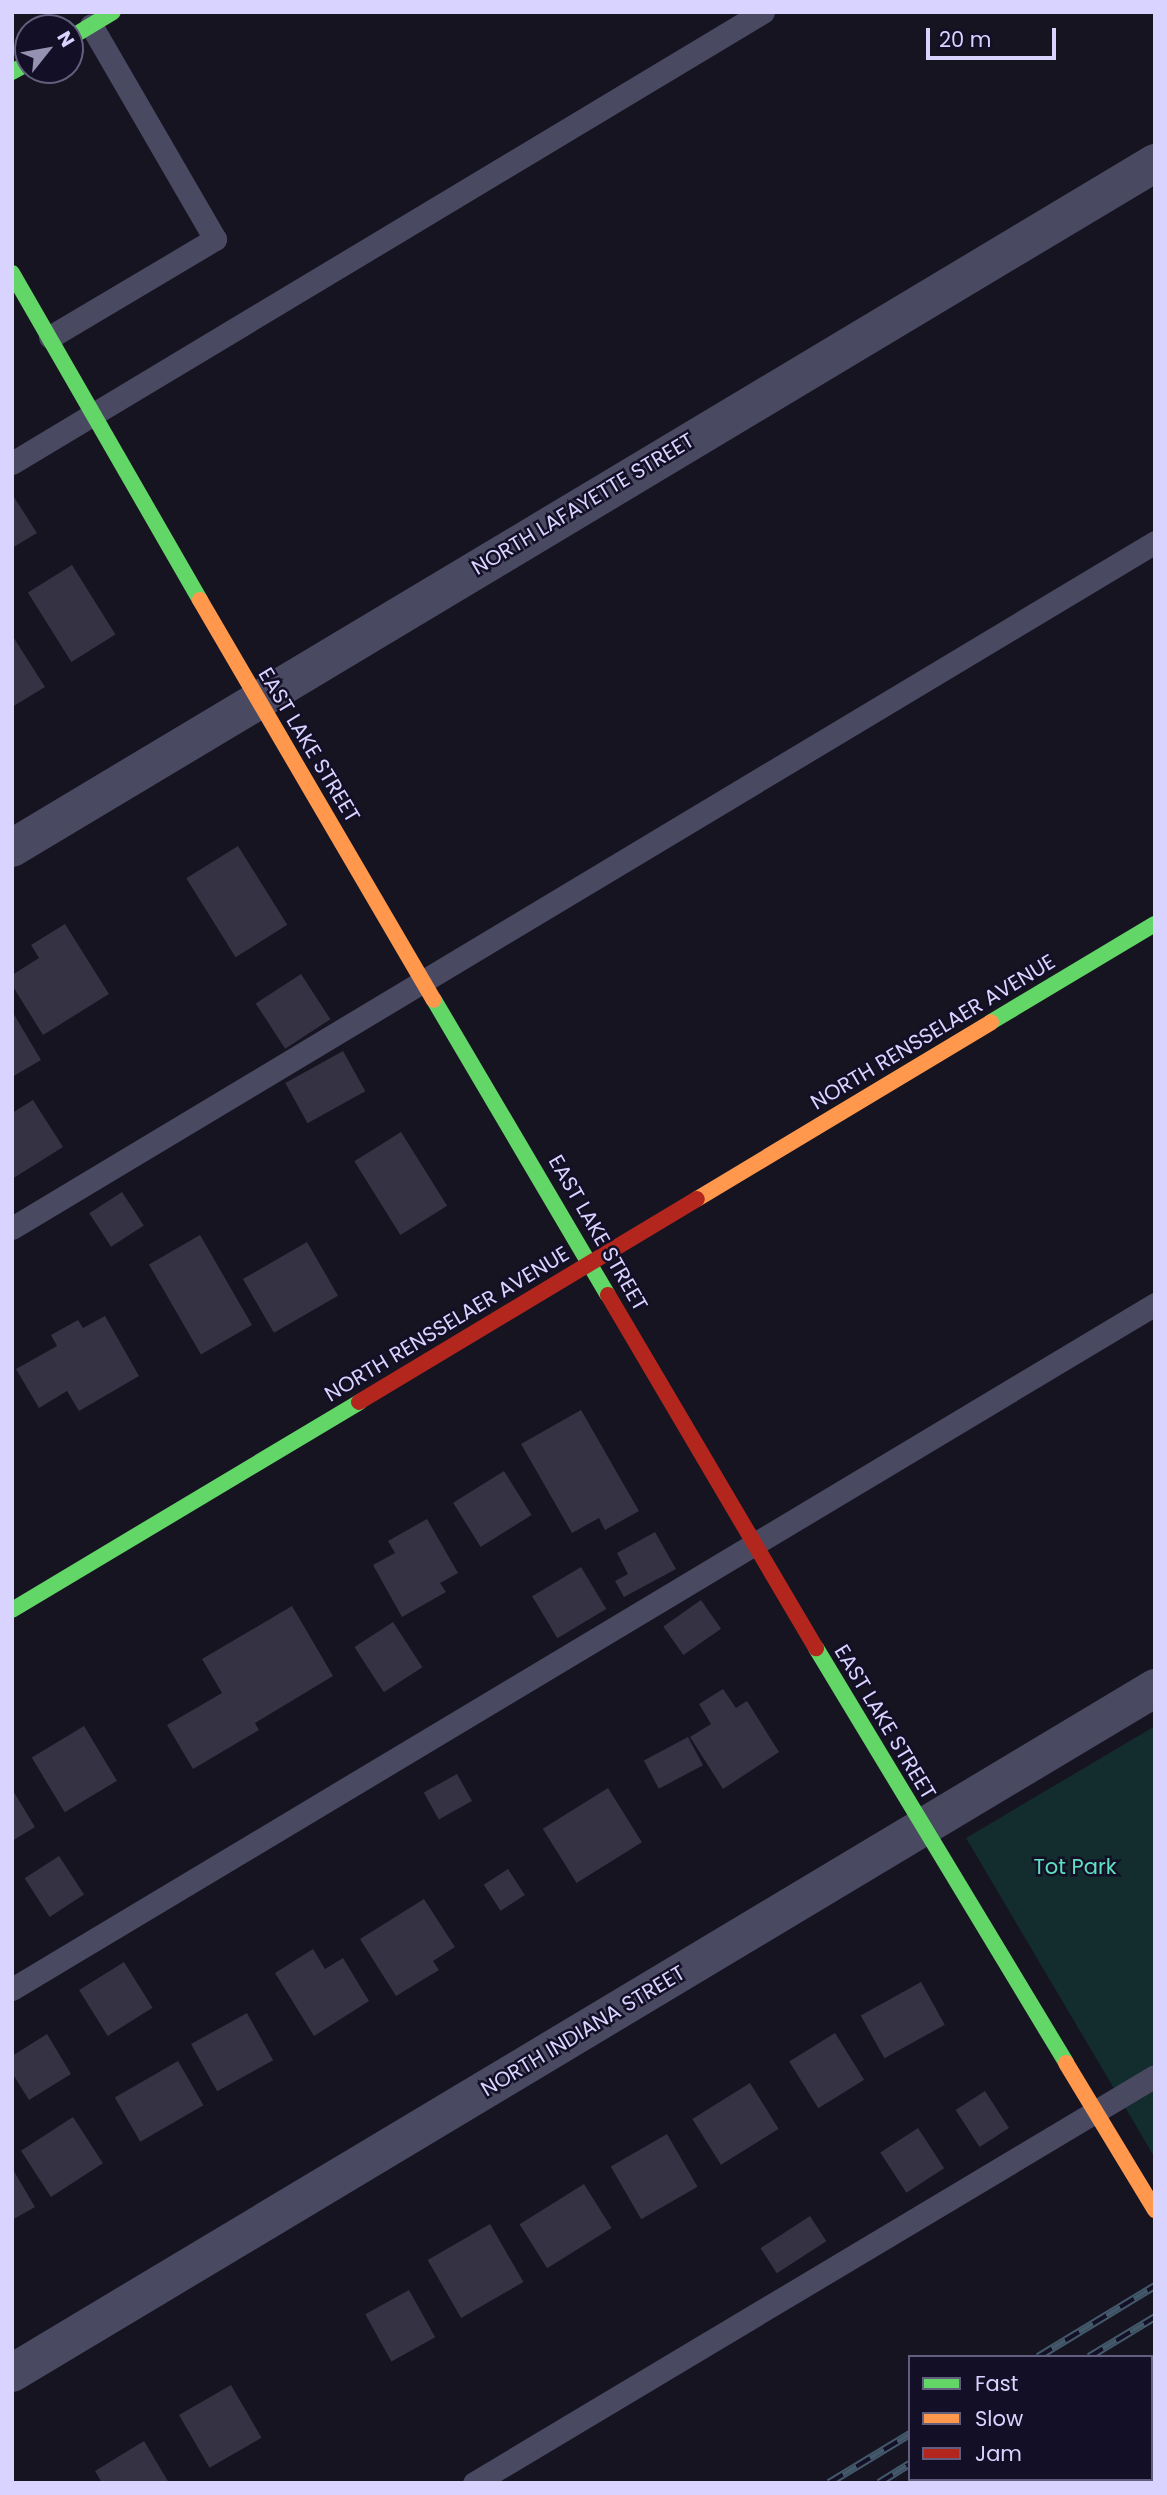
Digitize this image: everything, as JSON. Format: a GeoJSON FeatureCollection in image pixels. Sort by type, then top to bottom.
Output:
{"type":"FeatureCollection","features":[{"type":"Feature","properties":{"kind":"street"},"geometry":{"type":"LineString","coordinates":[[84,29],[113,12]]}},
{"type":"Feature","properties":{"kind":"street","name":"NORTH LAFAYETTE STREET"},"geometry":{"type":"LineString","coordinates":[[12,848],[1155,163]]}},
{"type":"Feature","properties":{"kind":"street","name":"EAST LAKE STREET"},"geometry":{"type":"LineString","coordinates":[[12,273],[257,700],[592,1262],[756,1544],[1155,2210]]}},
{"type":"Feature","properties":{"kind":"street","name":"NORTH RENSSELAER AVENUE"},"geometry":{"type":"LineString","coordinates":[[12,1610],[1155,923]]}},
{"type":"Feature","properties":{"kind":"street","name":"NORTH INDIANA STREET"},"geometry":{"type":"LineString","coordinates":[[12,2373],[1155,1688]]}},
{"type":"Feature","properties":{"kind":"lane"},"geometry":{"type":"LineString","coordinates":[[12,463],[763,12]]}},
{"type":"Feature","properties":{"kind":"lane"},"geometry":{"type":"LineString","coordinates":[[50,337],[215,239],[91,25]]}},
{"type":"Feature","properties":{"kind":"lane"},"geometry":{"type":"LineString","coordinates":[[12,1228],[1155,542]]}},
{"type":"Feature","properties":{"kind":"lane"},"geometry":{"type":"LineString","coordinates":[[12,1989],[1155,1304]]}},
{"type":"Feature","properties":{"kind":"lane"},"geometry":{"type":"LineString","coordinates":[[474,2483],[1155,2076]]}},
{"type":"Feature","properties":{"kind":"green space","name":"Tot Park"},"geometry":{"type":"Polygon","coordinates":[[[1155,1726],[1155,2158],[966,1838],[1155,1726]]]}},
{"type":"Feature","properties":{"kind":"building"},"geometry":{"type":"Polygon","coordinates":[[[12,494],[37,533],[12,548],[12,494]]]}},
{"type":"Feature","properties":{"kind":"building"},"geometry":{"type":"Polygon","coordinates":[[[72,565],[115,635],[71,662],[28,593],[72,565]]]}},
{"type":"Feature","properties":{"kind":"building"},"geometry":{"type":"Polygon","coordinates":[[[12,635],[45,687],[12,707],[12,635]]]}},
{"type":"Feature","properties":{"kind":"building"},"geometry":{"type":"Polygon","coordinates":[[[238,846],[287,925],[236,957],[186,878],[238,846]]]}},
{"type":"Feature","properties":{"kind":"building"},"geometry":{"type":"Polygon","coordinates":[[[65,924],[109,994],[43,1035],[12,985],[12,975],[39,958],[31,945],[65,924]]]}},
{"type":"Feature","properties":{"kind":"building"},"geometry":{"type":"Polygon","coordinates":[[[301,974],[330,1019],[285,1049],[256,1003],[301,974]]]}},
{"type":"Feature","properties":{"kind":"building"},"geometry":{"type":"Polygon","coordinates":[[[12,1011],[41,1060],[12,1077],[12,1011]]]}},
{"type":"Feature","properties":{"kind":"building"},"geometry":{"type":"Polygon","coordinates":[[[343,1051],[365,1091],[308,1123],[285,1083],[343,1051]]]}},
{"type":"Feature","properties":{"kind":"building"},"geometry":{"type":"Polygon","coordinates":[[[33,1100],[63,1147],[12,1179],[12,1113],[33,1100]]]}},
{"type":"Feature","properties":{"kind":"building"},"geometry":{"type":"Polygon","coordinates":[[[401,1132],[447,1206],[400,1235],[354,1161],[401,1132]]]}},
{"type":"Feature","properties":{"kind":"building"},"geometry":{"type":"Polygon","coordinates":[[[122,1192],[144,1226],[111,1247],[89,1213],[122,1192]]]}},
{"type":"Feature","properties":{"kind":"building"},"geometry":{"type":"Polygon","coordinates":[[[200,1235],[252,1325],[201,1355],[149,1264],[200,1235]]]}},
{"type":"Feature","properties":{"kind":"building"},"geometry":{"type":"Polygon","coordinates":[[[307,1242],[338,1296],[274,1333],[243,1279],[307,1242]]]}},
{"type":"Feature","properties":{"kind":"building"},"geometry":{"type":"Polygon","coordinates":[[[105,1316],[139,1376],[79,1411],[67,1391],[39,1408],[16,1369],[57,1346],[51,1335],[78,1320],[83,1328],[105,1316]]]}},
{"type":"Feature","properties":{"kind":"building"},"geometry":{"type":"Polygon","coordinates":[[[581,1410],[639,1511],[605,1530],[599,1518],[572,1533],[521,1444],[581,1410]]]}},
{"type":"Feature","properties":{"kind":"building"},"geometry":{"type":"Polygon","coordinates":[[[504,1471],[532,1515],[481,1547],[453,1503],[504,1471]]]}},
{"type":"Feature","properties":{"kind":"building"},"geometry":{"type":"Polygon","coordinates":[[[427,1519],[458,1573],[440,1583],[446,1592],[402,1617],[373,1565],[395,1553],[388,1541],[427,1519]]]}},
{"type":"Feature","properties":{"kind":"building"},"geometry":{"type":"Polygon","coordinates":[[[655,1532],[676,1569],[624,1597],[615,1581],[628,1574],[617,1553],[655,1532]]]}},
{"type":"Feature","properties":{"kind":"building"},"geometry":{"type":"Polygon","coordinates":[[[581,1567],[606,1609],[557,1638],[532,1596],[581,1567]]]}},
{"type":"Feature","properties":{"kind":"building"},"geometry":{"type":"Polygon","coordinates":[[[701,1600],[721,1629],[683,1655],[663,1626],[701,1600]]]}},
{"type":"Feature","properties":{"kind":"building"},"geometry":{"type":"Polygon","coordinates":[[[292,1606],[333,1676],[255,1723],[259,1730],[193,1769],[167,1725],[222,1693],[202,1659],[292,1606]]]}},
{"type":"Feature","properties":{"kind":"building"},"geometry":{"type":"Polygon","coordinates":[[[393,1622],[422,1667],[384,1692],[354,1647],[393,1622]]]}},
{"type":"Feature","properties":{"kind":"building"},"geometry":{"type":"Polygon","coordinates":[[[723,1689],[736,1708],[747,1701],[779,1752],[723,1789],[690,1737],[711,1724],[699,1704],[723,1689]]]}},
{"type":"Feature","properties":{"kind":"building"},"geometry":{"type":"Polygon","coordinates":[[[84,1726],[117,1781],[65,1812],[32,1757],[84,1726]]]}},
{"type":"Feature","properties":{"kind":"building"},"geometry":{"type":"Polygon","coordinates":[[[688,1737],[703,1765],[659,1789],[644,1760],[688,1737]]]}},
{"type":"Feature","properties":{"kind":"building"},"geometry":{"type":"Polygon","coordinates":[[[457,1774],[472,1801],[439,1820],[424,1792],[457,1774]]]}},
{"type":"Feature","properties":{"kind":"building"},"geometry":{"type":"Polygon","coordinates":[[[608,1788],[642,1842],[577,1883],[543,1829],[608,1788]]]}},
{"type":"Feature","properties":{"kind":"building"},"geometry":{"type":"Polygon","coordinates":[[[12,1789],[35,1827],[12,1841],[12,1789]]]}},
{"type":"Feature","properties":{"kind":"building"},"geometry":{"type":"Polygon","coordinates":[[[59,1856],[84,1895],[50,1917],[25,1878],[59,1856]]]}},
{"type":"Feature","properties":{"kind":"building"},"geometry":{"type":"Polygon","coordinates":[[[508,1869],[525,1895],[501,1911],[484,1885],[508,1869]]]}},
{"type":"Feature","properties":{"kind":"building"},"geometry":{"type":"Polygon","coordinates":[[[424,1899],[455,1947],[433,1961],[439,1970],[396,1996],[360,1939],[424,1899]]]}},
{"type":"Feature","properties":{"kind":"building"},"geometry":{"type":"Polygon","coordinates":[[[313,1949],[325,1969],[343,1958],[369,2001],[314,2036],[275,1973],[313,1949]]]}},
{"type":"Feature","properties":{"kind":"building"},"geometry":{"type":"Polygon","coordinates":[[[124,1962],[153,2008],[108,2036],[79,1990],[124,1962]]]}},
{"type":"Feature","properties":{"kind":"building"},"geometry":{"type":"Polygon","coordinates":[[[921,1982],[945,2025],[884,2058],[861,2015],[921,1982]]]}},
{"type":"Feature","properties":{"kind":"building"},"geometry":{"type":"Polygon","coordinates":[[[247,2013],[273,2060],[217,2091],[191,2044],[247,2013]]]}},
{"type":"Feature","properties":{"kind":"building"},"geometry":{"type":"Polygon","coordinates":[[[835,2033],[864,2080],[818,2108],[789,2062],[835,2033]]]}},
{"type":"Feature","properties":{"kind":"building"},"geometry":{"type":"Polygon","coordinates":[[[47,2034],[71,2074],[29,2100],[12,2073],[12,2056],[47,2034]]]}},
{"type":"Feature","properties":{"kind":"building"},"geometry":{"type":"Polygon","coordinates":[[[178,2061],[204,2105],[140,2142],[115,2098],[178,2061]]]}},
{"type":"Feature","properties":{"kind":"building"},"geometry":{"type":"Polygon","coordinates":[[[750,2083],[779,2129],[721,2165],[692,2119],[750,2083]]]}},
{"type":"Feature","properties":{"kind":"building"},"geometry":{"type":"Polygon","coordinates":[[[985,2091],[1009,2128],[980,2147],[956,2110],[985,2091]]]}},
{"type":"Feature","properties":{"kind":"building"},"geometry":{"type":"Polygon","coordinates":[[[73,2117],[103,2163],[51,2197],[21,2151],[73,2117]]]}},
{"type":"Feature","properties":{"kind":"building"},"geometry":{"type":"Polygon","coordinates":[[[918,2128],[944,2168],[906,2193],[880,2153],[918,2128]]]}},
{"type":"Feature","properties":{"kind":"building"},"geometry":{"type":"Polygon","coordinates":[[[667,2134],[698,2187],[641,2219],[611,2166],[667,2134]]]}},
{"type":"Feature","properties":{"kind":"building"},"geometry":{"type":"Polygon","coordinates":[[[12,2168],[35,2207],[12,2220],[12,2168]]]}},
{"type":"Feature","properties":{"kind":"building"},"geometry":{"type":"Polygon","coordinates":[[[584,2184],[612,2228],[547,2268],[520,2224],[584,2184]]]}},
{"type":"Feature","properties":{"kind":"building"},"geometry":{"type":"Polygon","coordinates":[[[810,2216],[826,2241],[777,2273],[761,2248],[810,2216]]]}},
{"type":"Feature","properties":{"kind":"building"},"geometry":{"type":"Polygon","coordinates":[[[490,2224],[523,2282],[461,2318],[428,2260],[490,2224]]]}},
{"type":"Feature","properties":{"kind":"building"},"geometry":{"type":"Polygon","coordinates":[[[409,2290],[435,2337],[391,2361],[365,2314],[409,2290]]]}},
{"type":"Feature","properties":{"kind":"building"},"geometry":{"type":"Polygon","coordinates":[[[231,2385],[262,2438],[210,2468],[179,2415],[231,2385]]]}},
{"type":"Feature","properties":{"kind":"building"},"geometry":{"type":"Polygon","coordinates":[[[144,2441],[169,2483],[102,2483],[95,2471],[144,2441]]]}},
{"type":"Feature","properties":{"kind":"railway"},"geometry":{"type":"LineString","coordinates":[[1041,2355],[1155,2286]]}},
{"type":"Feature","properties":{"kind":"railway"},"geometry":{"type":"LineString","coordinates":[[1092,2355],[1155,2317]]}},
{"type":"Feature","properties":{"kind":"railway"},"geometry":{"type":"LineString","coordinates":[[829,2483],[908,2435]]}},
{"type":"Feature","properties":{"kind":"railway"},"geometry":{"type":"LineString","coordinates":[[879,2483],[908,2465]]}},
{"type":"Feature","properties":{"kind":"traffic: fast"},"geometry":{"type":"LineString","coordinates":[[84,30],[113,12]]}},
{"type":"Feature","properties":{"kind":"traffic: fast"},"geometry":{"type":"LineString","coordinates":[[12,273],[200,600]]}},
{"type":"Feature","properties":{"kind":"traffic: fast"},"geometry":{"type":"LineString","coordinates":[[991,1022],[1155,924]]}},
{"type":"Feature","properties":{"kind":"traffic: fast"},"geometry":{"type":"LineString","coordinates":[[434,1000],[608,1295]]}},
{"type":"Feature","properties":{"kind":"traffic: fast"},"geometry":{"type":"LineString","coordinates":[[12,1610],[359,1402]]}},
{"type":"Feature","properties":{"kind":"traffic: fast"},"geometry":{"type":"LineString","coordinates":[[816,1648],[1066,2063]]}},
{"type":"Feature","properties":{"kind":"traffic: slow"},"geometry":{"type":"LineString","coordinates":[[200,600],[434,1000]]}},
{"type":"Feature","properties":{"kind":"traffic: slow"},"geometry":{"type":"LineString","coordinates":[[697,1199],[991,1022]]}},
{"type":"Feature","properties":{"kind":"traffic: slow"},"geometry":{"type":"LineString","coordinates":[[1066,2063],[1155,2210]]}},
{"type":"Feature","properties":{"kind":"traffic: jam"},"geometry":{"type":"LineString","coordinates":[[359,1402],[697,1199]]}},
{"type":"Feature","properties":{"kind":"traffic: jam"},"geometry":{"type":"LineString","coordinates":[[608,1295],[816,1648]]}}]}
